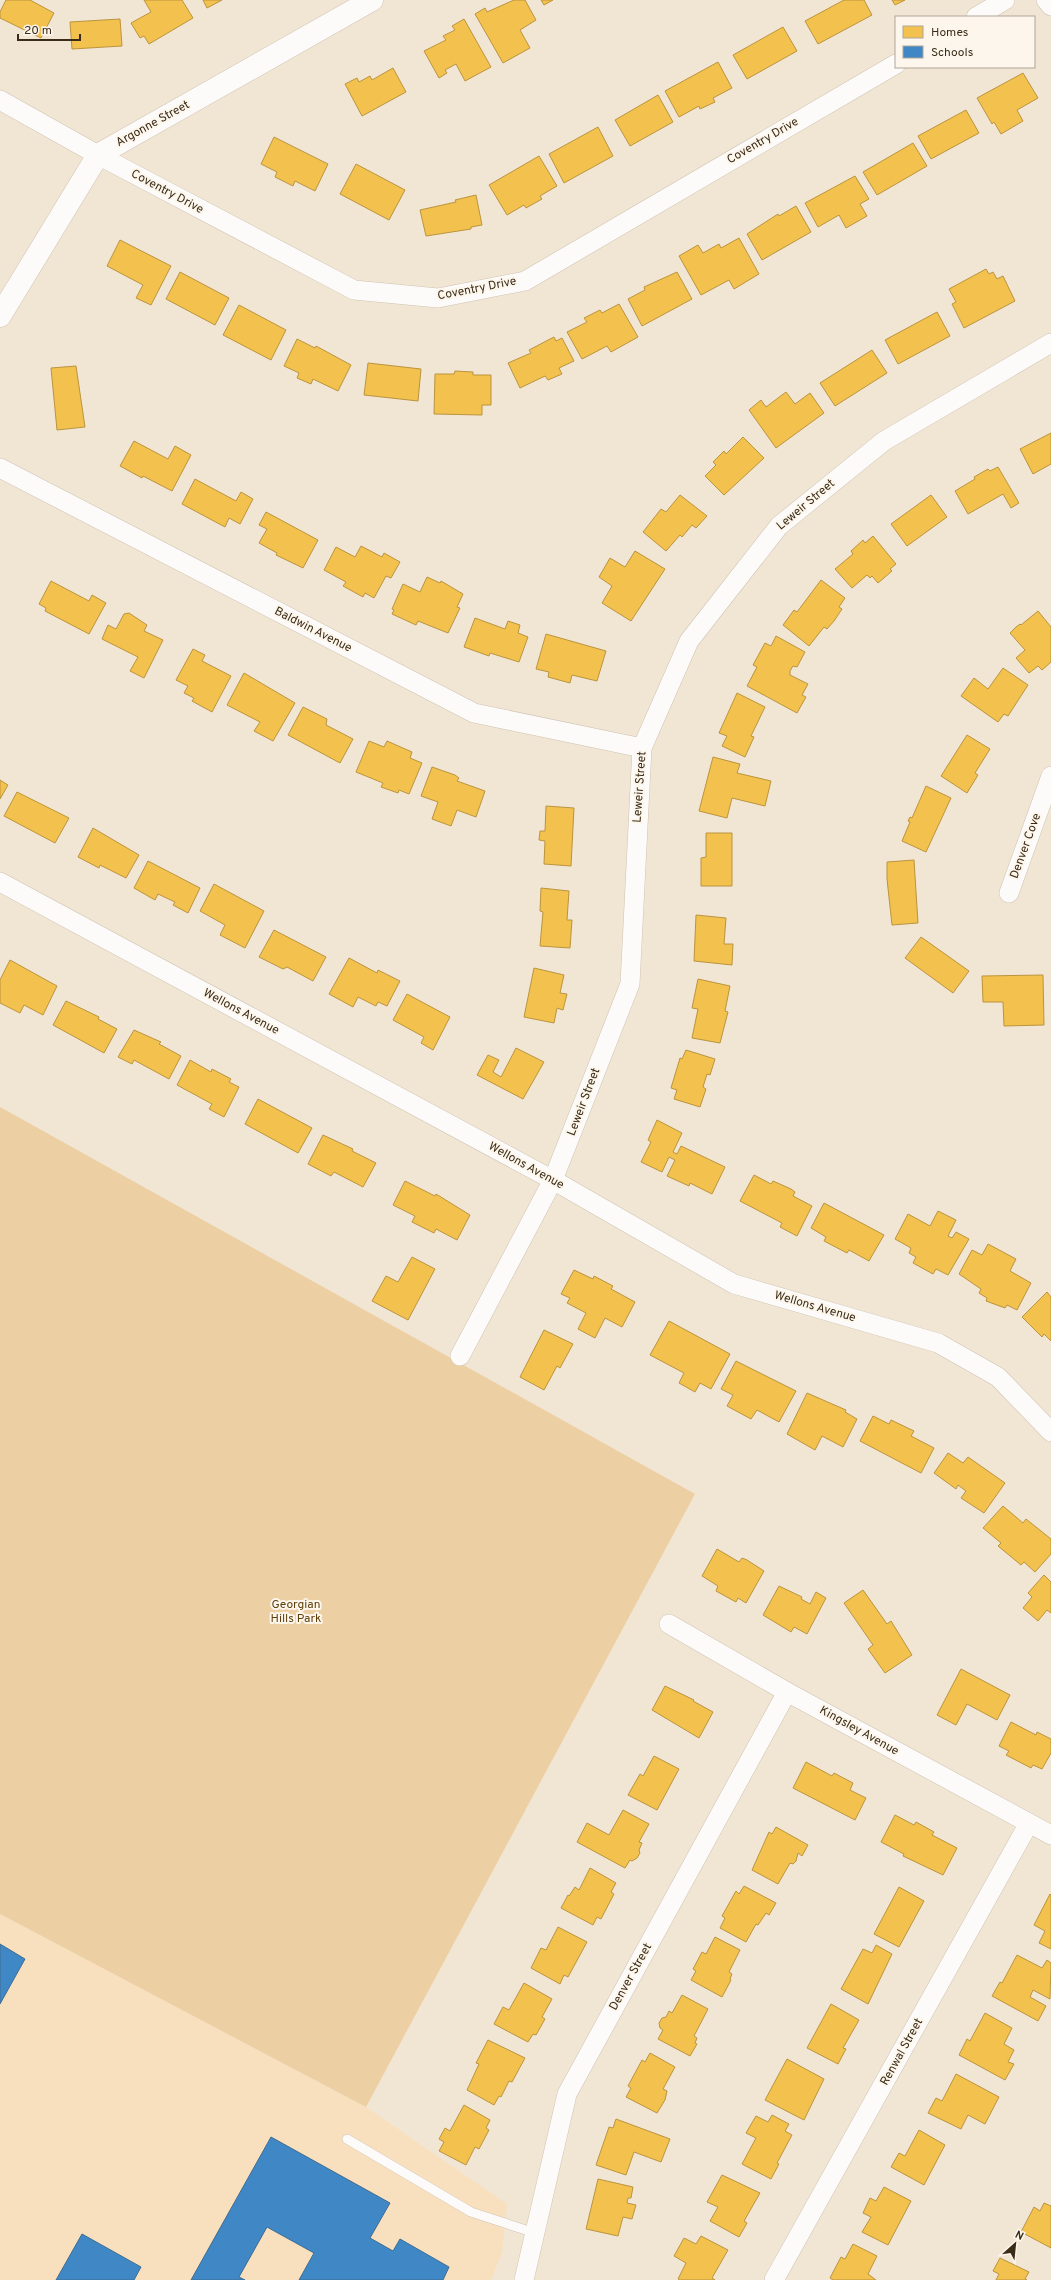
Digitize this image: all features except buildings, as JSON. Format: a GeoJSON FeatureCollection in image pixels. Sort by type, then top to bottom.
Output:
{"type":"FeatureCollection","features":[{"type":"Feature","properties":{"kind":"street","name":"Argonne Street"},"geometry":{"type":"LineString","coordinates":[[0,316],[98,155],[372,0]]}},
{"type":"Feature","properties":{"kind":"street"},"geometry":{"type":"LineString","coordinates":[[978,16],[1005,0]]}},
{"type":"Feature","properties":{"kind":"street"},"geometry":{"type":"LineString","coordinates":[[1046,0],[1051,6]]}},
{"type":"Feature","properties":{"kind":"street","name":"Coventry Drive"},"geometry":{"type":"LineString","coordinates":[[0,100],[98,155],[354,290],[438,298],[524,280],[895,65]]}},
{"type":"Feature","properties":{"kind":"street","name":"Leweir Street"},"geometry":{"type":"LineString","coordinates":[[460,1356],[553,1180],[630,984],[642,748],[689,641],[778,526],[884,441],[1051,343]]}},
{"type":"Feature","properties":{"kind":"street","name":"Baldwin Avenue"},"geometry":{"type":"LineString","coordinates":[[0,468],[474,713],[642,748]]}},
{"type":"Feature","properties":{"kind":"street","name":"Denver Cove"},"geometry":{"type":"LineString","coordinates":[[1009,893],[1051,776]]}},
{"type":"Feature","properties":{"kind":"street","name":"Wellons Avenue"},"geometry":{"type":"LineString","coordinates":[[0,882],[553,1180],[734,1284],[938,1342],[998,1377],[1051,1432]]}},
{"type":"Feature","properties":{"kind":"street","name":"Kingsley Avenue"},"geometry":{"type":"LineString","coordinates":[[669,1624],[787,1692],[1051,1835]]}},
{"type":"Feature","properties":{"kind":"street","name":"Denver Street"},"geometry":{"type":"LineString","coordinates":[[524,2280],[567,2094],[787,1692]]}},
{"type":"Feature","properties":{"kind":"street","name":"Renwal Street"},"geometry":{"type":"LineString","coordinates":[[774,2280],[1029,1823]]}},
{"type":"Feature","properties":{"kind":"lane"},"geometry":{"type":"LineString","coordinates":[[347,2139],[471,2212],[535,2233]]}},
{"type":"Feature","properties":{"kind":"shaded area"},"geometry":{"type":"Polygon","coordinates":[[[0,1914],[366,2107],[507,2204],[502,2252],[491,2280],[0,2280],[0,1914]]]}},
{"type":"Feature","properties":{"kind":"green space","name":"Georgian Hills Park"},"geometry":{"type":"Polygon","coordinates":[[[0,1107],[695,1494],[366,2107],[0,1914],[0,1107]]]}}]}
